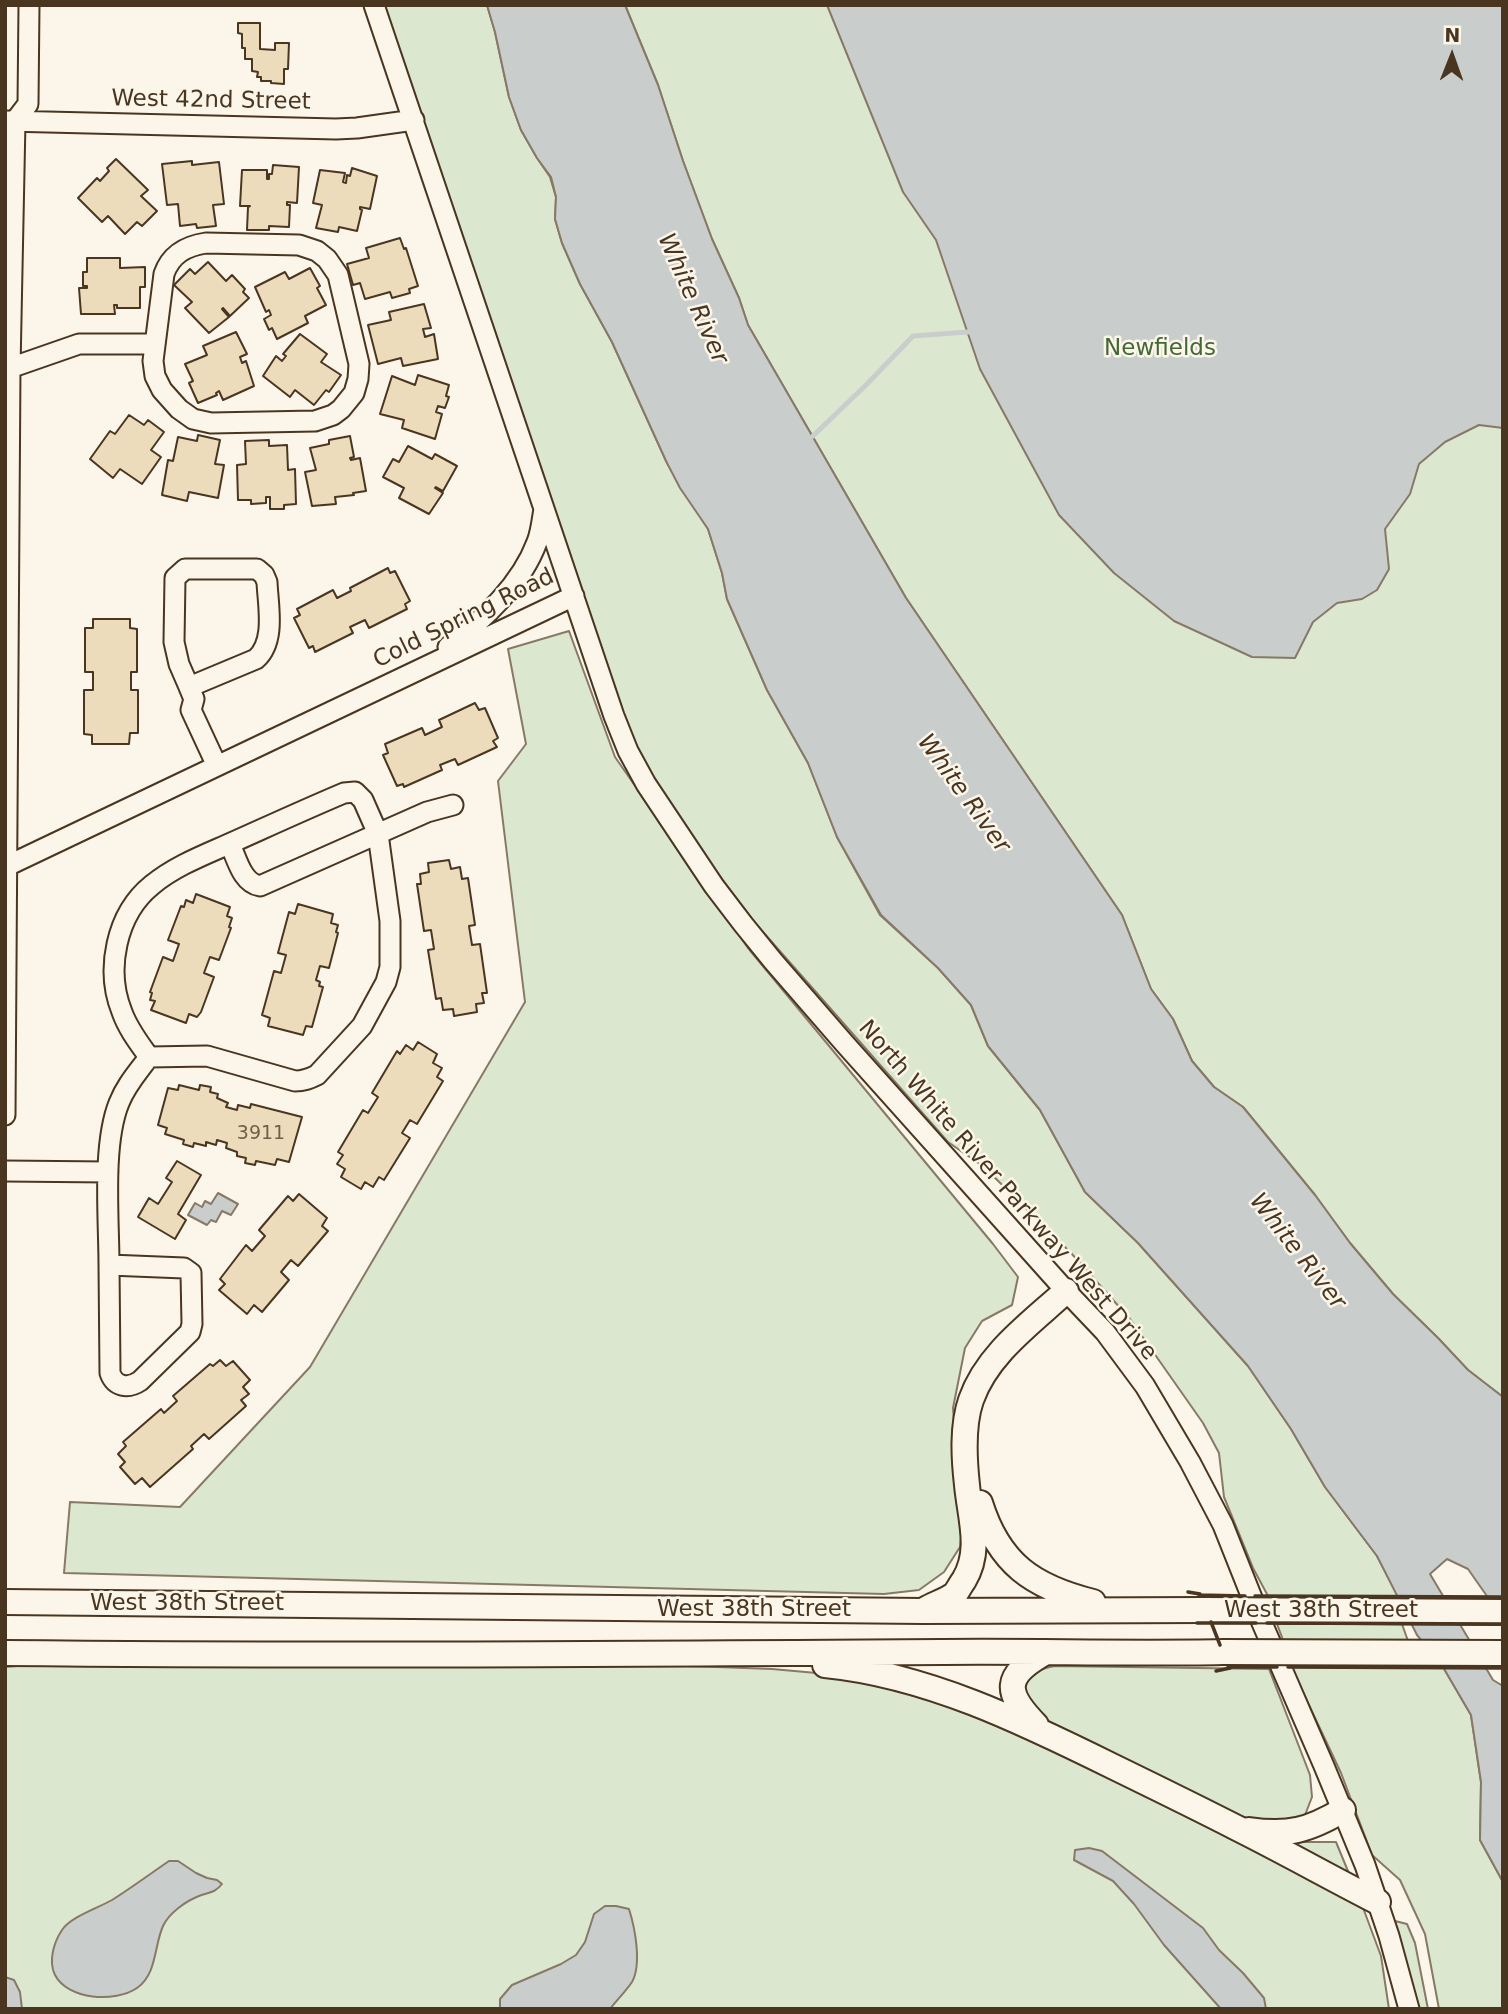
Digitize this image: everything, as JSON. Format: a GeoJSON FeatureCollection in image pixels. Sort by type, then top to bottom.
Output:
{"type":"FeatureCollection","features":[{"type":"Feature","properties":{"kind":"main road"},"geometry":{"type":"LineString","coordinates":[[923,1611],[955,1593],[970,1569],[974,1529],[967,1486],[965,1438],[971,1400],[980,1380],[1002,1350],[1066,1291]]}},
{"type":"Feature","properties":{"kind":"main road"},"geometry":{"type":"LineString","coordinates":[[965,1438],[974,1483],[988,1527],[1014,1564],[1027,1576],[1059,1593],[1128,1610]]}},
{"type":"Feature","properties":{"kind":"main road","name":"West 38th Street"},"geometry":{"type":"LineString","coordinates":[[5,1602],[923,1611],[1503,1612]]}},
{"type":"Feature","properties":{"kind":"main road"},"geometry":{"type":"LineString","coordinates":[[1041,1731],[1018,1707],[1013,1690],[1014,1679],[1020,1670],[1029,1661],[1046,1652]]}},
{"type":"Feature","properties":{"kind":"main road","name":"West 38th Street"},"geometry":{"type":"LineString","coordinates":[[5,1653],[1503,1653]]}},
{"type":"Feature","properties":{"kind":"main road"},"geometry":{"type":"LineString","coordinates":[[721,1654],[833,1665],[897,1679],[961,1699],[1041,1731],[1238,1828],[1378,1902]]}},
{"type":"Feature","properties":{"kind":"main road"},"geometry":{"type":"LineString","coordinates":[[1238,1828],[1268,1833],[1295,1832],[1320,1823],[1343,1810]]}},
{"type":"Feature","properties":{"kind":"street"},"geometry":{"type":"LineString","coordinates":[[5,1115],[7,494],[10,368],[8,117],[28,104],[29,5]]}},
{"type":"Feature","properties":{"kind":"street","name":"Cold Spring Road"},"geometry":{"type":"LineString","coordinates":[[7,866],[574,596],[374,5]]}},
{"type":"Feature","properties":{"kind":"street","name":"West 42nd Street"},"geometry":{"type":"LineString","coordinates":[[8,117],[336,129],[414,120]]}},
{"type":"Feature","properties":{"kind":"street"},"geometry":{"type":"LineString","coordinates":[[206,243],[299,245],[317,251],[327,259],[338,275],[359,364],[358,384],[341,410],[315,421],[211,423],[193,419],[179,409],[162,390],[153,365],[154,344],[166,268],[173,257],[183,250],[206,243]]}},
{"type":"Feature","properties":{"kind":"street"},"geometry":{"type":"LineString","coordinates":[[10,368],[79,344],[154,344]]}},
{"type":"Feature","properties":{"kind":"street"},"geometry":{"type":"LineString","coordinates":[[417,671],[480,622],[509,589],[532,554],[538,540],[544,508]]}},
{"type":"Feature","properties":{"kind":"street"},"geometry":{"type":"LineString","coordinates":[[192,693],[256,659],[261,653],[268,638],[267,582],[257,569],[185,569],[177,575],[175,582],[174,642],[179,664],[192,693],[191,710],[222,764]]}},
{"type":"Feature","properties":{"kind":"street","name":"North White River Parkway West Drive"},"geometry":{"type":"LineString","coordinates":[[574,596],[628,751],[646,784],[714,886],[772,961],[1105,1332],[1154,1399],[1190,1462],[1233,1548],[1262,1623],[1343,1810],[1378,1902],[1409,2009]]}},
{"type":"Feature","properties":{"kind":"street"},"geometry":{"type":"LineString","coordinates":[[349,792],[355,792],[361,797],[378,834],[390,921],[388,975],[362,1026],[317,1075],[308,1080],[295,1081],[206,1056],[149,1057],[128,1025],[117,996],[114,967],[116,946],[133,906],[152,885],[177,867],[349,792]]}},
{"type":"Feature","properties":{"kind":"street"},"geometry":{"type":"LineString","coordinates":[[230,844],[247,880],[260,886],[427,812],[453,805]]}},
{"type":"Feature","properties":{"kind":"street"},"geometry":{"type":"LineString","coordinates":[[109,1265],[184,1268],[190,1270],[192,1275],[190,1332],[131,1386],[116,1383],[110,1373],[108,1172],[112,1131],[118,1107],[129,1084],[149,1057]]}},
{"type":"Feature","properties":{"kind":"street"},"geometry":{"type":"LineString","coordinates":[[5,1171],[108,1172]]}},
{"type":"Feature","properties":{"kind":"green space"},"geometry":{"type":"Polygon","coordinates":[[[382,5],[487,5],[509,97],[521,130],[550,177],[556,197],[555,219],[562,243],[580,284],[612,342],[667,463],[708,529],[727,599],[767,690],[808,763],[837,837],[880,915],[938,968],[971,1005],[988,1046],[1040,1110],[1085,1192],[1138,1243],[1248,1366],[1291,1429],[1325,1487],[1377,1556],[1398,1596],[1268,1596],[1253,1568],[1224,1497],[1219,1453],[1203,1423],[1130,1319],[1071,1253],[984,1167],[948,1142],[756,924],[667,801],[636,749],[613,690],[382,5]]]}},
{"type":"Feature","properties":{"kind":"green space","name":"Newfields"},"geometry":{"type":"Polygon","coordinates":[[[625,5],[1503,5],[1503,1397],[1468,1370],[1393,1294],[1243,1107],[1214,1087],[1192,1061],[1173,1019],[1151,989],[1122,915],[906,598],[748,325],[739,298],[712,239],[658,85],[625,5]]]}},
{"type":"Feature","properties":{"kind":"green space"},"geometry":{"type":"Polygon","coordinates":[[[569,631],[615,757],[748,948],[1018,1277],[1012,1305],[982,1321],[965,1348],[953,1408],[962,1528],[960,1547],[944,1572],[919,1590],[884,1594],[64,1573],[70,1502],[180,1507],[310,1367],[525,1002],[498,781],[526,744],[508,649],[569,631]]]}},
{"type":"Feature","properties":{"kind":"green space"},"geometry":{"type":"Polygon","coordinates":[[[1277,1624],[1402,1624],[1408,1641],[1283,1640],[1277,1624]]]}},
{"type":"Feature","properties":{"kind":"green space"},"geometry":{"type":"Polygon","coordinates":[[[633,1664],[772,1669],[850,1676],[980,1712],[1362,1905],[1381,1956],[1389,2009],[5,2009],[5,1667],[633,1664]]]}},
{"type":"Feature","properties":{"kind":"green space"},"geometry":{"type":"Polygon","coordinates":[[[1055,1666],[1269,1669],[1310,1775],[1312,1797],[1305,1815],[1285,1823],[1253,1820],[1232,1813],[1034,1714],[1025,1697],[1027,1682],[1037,1672],[1055,1666]]]}},
{"type":"Feature","properties":{"kind":"green space"},"geometry":{"type":"Polygon","coordinates":[[[1291,1667],[1443,1667],[1471,1715],[1481,1782],[1480,1840],[1503,1882],[1503,2009],[1439,2009],[1425,1934],[1400,1880],[1372,1855],[1341,1773],[1291,1667]]]}},
{"type":"Feature","properties":{"kind":"green space"},"geometry":{"type":"Polygon","coordinates":[[[1282,1842],[1336,1842],[1350,1876],[1282,1842]]]}},
{"type":"Feature","properties":{"kind":"green space"},"geometry":{"type":"Polygon","coordinates":[[[1395,1921],[1407,1924],[1415,1943],[1428,2009],[1415,2009],[1395,1921]]]}},
{"type":"Feature","properties":{"kind":"water","name":"White River"},"geometry":{"type":"Polygon","coordinates":[[[487,5],[625,5],[658,85],[712,239],[739,298],[748,325],[906,598],[1122,915],[1151,989],[1173,1019],[1192,1061],[1214,1087],[1243,1107],[1393,1294],[1468,1370],[1503,1397],[1503,1619],[1468,1569],[1447,1559],[1430,1574],[1493,1680],[1503,1686],[1503,1882],[1480,1840],[1481,1782],[1471,1715],[1443,1667],[1417,1635],[1377,1556],[1325,1487],[1291,1429],[1248,1366],[1138,1243],[1085,1192],[1040,1110],[988,1046],[971,1005],[938,968],[881,915],[837,837],[808,763],[767,690],[727,599],[708,529],[680,488],[667,463],[612,342],[580,284],[562,243],[555,219],[556,197],[551,177],[521,130],[509,97],[487,5]]]}},
{"type":"Feature","properties":{"kind":"water"},"geometry":{"type":"Polygon","coordinates":[[[827,5],[1503,5],[1503,428],[1479,425],[1445,442],[1419,464],[1410,494],[1385,529],[1389,569],[1377,590],[1362,599],[1337,603],[1313,622],[1295,658],[1252,657],[1174,621],[1114,573],[1059,515],[980,369],[936,240],[903,192],[827,5]]]}},
{"type":"Feature","properties":{"kind":"water"},"geometry":{"type":"Polygon","coordinates":[[[218,1193],[238,1204],[231,1215],[222,1211],[216,1222],[211,1220],[207,1225],[188,1215],[195,1203],[202,1207],[205,1201],[211,1204],[218,1193]]]}},
{"type":"Feature","properties":{"kind":"water"},"geometry":{"type":"Polygon","coordinates":[[[1089,1848],[1102,1851],[1203,1928],[1219,1950],[1264,1998],[1266,2009],[1221,2009],[1164,1945],[1113,1881],[1074,1860],[1075,1850],[1089,1848]]]}},
{"type":"Feature","properties":{"kind":"water"},"geometry":{"type":"Polygon","coordinates":[[[169,1861],[178,1861],[196,1873],[222,1884],[214,1891],[189,1901],[169,1917],[160,1934],[152,1968],[143,1982],[128,1993],[105,1997],[81,1994],[61,1983],[53,1970],[52,1958],[57,1940],[66,1925],[112,1900],[169,1861]]]}},
{"type":"Feature","properties":{"kind":"water"},"geometry":{"type":"Polygon","coordinates":[[[605,1906],[629,1909],[637,1956],[632,1982],[610,2009],[500,2009],[500,1999],[512,1985],[576,1955],[585,1942],[594,1914],[605,1906]]]}},
{"type":"Feature","properties":{"kind":"water"},"geometry":{"type":"Polygon","coordinates":[[[5,1977],[14,1980],[20,1992],[22,2009],[5,2009],[5,1977]]]}},
{"type":"Feature","properties":{"kind":"building"},"geometry":{"type":"Polygon","coordinates":[[[238,23],[260,23],[260,49],[275,50],[275,43],[289,43],[288,69],[284,69],[284,84],[261,81],[261,77],[257,77],[258,72],[252,71],[252,59],[245,59],[238,23]]]}},
{"type":"Feature","properties":{"kind":"building"},"geometry":{"type":"Polygon","coordinates":[[[116,159],[148,190],[141,196],[157,211],[142,226],[137,222],[125,234],[108,216],[102,222],[78,198],[97,178],[100,181],[116,159]]]}},
{"type":"Feature","properties":{"kind":"building"},"geometry":{"type":"Polygon","coordinates":[[[192,161],[192,165],[219,162],[224,204],[213,205],[216,226],[180,226],[178,204],[167,205],[162,164],[192,161]]]}},
{"type":"Feature","properties":{"kind":"building"},"geometry":{"type":"Polygon","coordinates":[[[273,165],[299,167],[297,203],[287,202],[287,205],[290,205],[289,227],[269,226],[269,230],[247,230],[250,206],[240,206],[242,170],[267,170],[269,179],[273,165]]]}},
{"type":"Feature","properties":{"kind":"building"},"geometry":{"type":"Polygon","coordinates":[[[352,168],[377,176],[370,209],[360,207],[362,210],[357,231],[339,227],[338,232],[316,228],[322,205],[313,203],[320,170],[345,173],[343,182],[346,183],[352,168]]]}},
{"type":"Feature","properties":{"kind":"building"},"geometry":{"type":"Polygon","coordinates":[[[400,238],[404,249],[406,248],[418,286],[409,289],[410,293],[392,298],[390,292],[365,299],[360,283],[353,285],[347,264],[369,258],[366,248],[400,238]]]}},
{"type":"Feature","properties":{"kind":"building"},"geometry":{"type":"Polygon","coordinates":[[[87,258],[120,258],[120,268],[145,267],[145,287],[140,287],[140,308],[117,308],[117,305],[114,305],[115,314],[81,314],[79,288],[87,288],[83,286],[83,272],[87,272],[87,258]]]}},
{"type":"Feature","properties":{"kind":"building"},"geometry":{"type":"Polygon","coordinates":[[[208,262],[226,281],[232,275],[245,289],[243,292],[249,298],[230,316],[223,308],[229,317],[209,333],[185,308],[192,302],[174,285],[190,269],[195,274],[208,262]]]}},
{"type":"Feature","properties":{"kind":"building"},"geometry":{"type":"Polygon","coordinates":[[[310,268],[326,305],[305,316],[308,323],[277,339],[264,319],[271,315],[269,310],[266,312],[255,287],[285,272],[289,279],[310,268]]]}},
{"type":"Feature","properties":{"kind":"building"},"geometry":{"type":"Polygon","coordinates":[[[424,304],[431,328],[423,329],[425,337],[434,334],[438,359],[403,366],[401,358],[378,364],[368,325],[391,320],[389,312],[424,304]]]}},
{"type":"Feature","properties":{"kind":"building"},"geometry":{"type":"Polygon","coordinates":[[[236,332],[247,354],[240,357],[242,363],[246,361],[254,386],[223,400],[219,391],[217,395],[198,403],[189,383],[193,381],[185,364],[207,355],[203,346],[236,332]]]}},
{"type":"Feature","properties":{"kind":"building"},"geometry":{"type":"Polygon","coordinates":[[[300,334],[327,354],[321,362],[341,375],[329,392],[326,390],[314,405],[295,390],[290,397],[263,376],[276,356],[282,361],[286,356],[283,354],[300,334]]]}},
{"type":"Feature","properties":{"kind":"building"},"geometry":{"type":"Polygon","coordinates":[[[418,375],[449,385],[445,408],[438,406],[436,412],[442,414],[435,439],[402,428],[404,420],[380,414],[392,376],[415,385],[418,375]]]}},
{"type":"Feature","properties":{"kind":"building"},"geometry":{"type":"Polygon","coordinates":[[[129,415],[144,425],[148,420],[164,432],[151,450],[161,457],[142,484],[120,469],[113,478],[90,459],[110,431],[115,434],[129,415]]]}},
{"type":"Feature","properties":{"kind":"building"},"geometry":{"type":"Polygon","coordinates":[[[198,435],[220,440],[215,464],[224,465],[218,498],[189,492],[187,501],[162,495],[168,460],[173,461],[178,437],[197,441],[198,435]]]}},
{"type":"Feature","properties":{"kind":"building"},"geometry":{"type":"Polygon","coordinates":[[[350,436],[354,457],[350,458],[360,458],[366,491],[335,497],[336,504],[312,506],[305,472],[316,470],[310,448],[329,444],[329,440],[350,436]]]}},
{"type":"Feature","properties":{"kind":"building"},"geometry":{"type":"Polygon","coordinates":[[[269,440],[269,446],[287,445],[288,470],[295,469],[296,504],[284,505],[284,509],[270,509],[270,497],[266,497],[266,503],[251,504],[251,500],[238,500],[237,465],[246,464],[245,441],[269,440]]]}},
{"type":"Feature","properties":{"kind":"building"},"geometry":{"type":"Polygon","coordinates":[[[408,446],[432,459],[435,454],[457,466],[443,491],[435,488],[443,493],[429,514],[399,498],[404,488],[383,477],[393,459],[399,462],[408,446]]]}},
{"type":"Feature","properties":{"kind":"building"},"geometry":{"type":"Polygon","coordinates":[[[388,568],[390,573],[395,571],[410,601],[405,604],[407,609],[369,628],[365,620],[350,627],[353,633],[315,652],[313,646],[309,648],[294,618],[300,615],[297,609],[333,590],[337,598],[388,568]]]}},
{"type":"Feature","properties":{"kind":"building"},"geometry":{"type":"Polygon","coordinates":[[[93,619],[130,619],[130,628],[137,629],[137,672],[131,672],[131,690],[138,690],[138,733],[130,733],[129,744],[92,744],[92,735],[84,734],[84,690],[93,690],[93,672],[85,672],[85,628],[93,628],[93,619]]]}},
{"type":"Feature","properties":{"kind":"building"},"geometry":{"type":"Polygon","coordinates":[[[475,703],[479,710],[485,708],[498,738],[493,741],[497,747],[458,765],[455,759],[440,765],[442,770],[404,787],[403,784],[397,786],[383,755],[388,753],[385,744],[422,728],[425,735],[442,727],[439,720],[475,703]]]}},
{"type":"Feature","properties":{"kind":"building"},"geometry":{"type":"Polygon","coordinates":[[[449,860],[451,869],[460,867],[462,879],[468,878],[475,925],[469,926],[472,945],[480,944],[487,993],[482,993],[484,1003],[476,1004],[477,1012],[454,1016],[453,1009],[443,1010],[441,998],[436,999],[428,950],[434,949],[431,930],[424,931],[417,884],[421,884],[420,874],[429,872],[428,863],[449,860]]]}},
{"type":"Feature","properties":{"kind":"building"},"geometry":{"type":"Polygon","coordinates":[[[196,894],[230,907],[227,916],[232,918],[219,960],[210,957],[204,973],[214,977],[201,1012],[197,1017],[189,1014],[186,1023],[151,1010],[155,1001],[150,1000],[150,992],[163,957],[173,961],[179,944],[168,940],[181,906],[184,907],[186,900],[193,903],[196,894]]]}},
{"type":"Feature","properties":{"kind":"building"},"geometry":{"type":"Polygon","coordinates":[[[298,904],[333,914],[331,923],[338,925],[329,968],[320,966],[316,980],[320,982],[319,986],[323,987],[312,1027],[306,1026],[303,1035],[268,1026],[270,1018],[262,1015],[274,971],[281,973],[286,955],[278,953],[289,912],[295,914],[298,904]]]}},
{"type":"Feature","properties":{"kind":"building"},"geometry":{"type":"Polygon","coordinates":[[[418,1042],[437,1054],[433,1063],[442,1068],[437,1077],[443,1081],[417,1124],[410,1120],[402,1133],[410,1138],[384,1180],[379,1177],[373,1187],[365,1182],[361,1189],[341,1177],[345,1169],[337,1164],[343,1155],[338,1152],[363,1110],[368,1113],[378,1097],[372,1093],[397,1051],[400,1054],[406,1045],[413,1050],[418,1042]]]}},
{"type":"Feature","properties":{"kind":"building"},"geometry":{"type":"Polygon","coordinates":[[[179,1085],[199,1090],[200,1085],[211,1087],[210,1092],[218,1094],[217,1098],[228,1103],[226,1107],[237,1110],[238,1105],[250,1108],[251,1104],[302,1117],[289,1162],[277,1159],[275,1165],[256,1161],[255,1165],[245,1163],[246,1158],[237,1156],[237,1152],[226,1148],[227,1143],[217,1140],[216,1145],[194,1143],[193,1147],[183,1144],[184,1140],[165,1134],[167,1128],[158,1125],[168,1088],[178,1090],[179,1085]]]}},
{"type":"Feature","properties":{"kind":"building"},"geometry":{"type":"Polygon","coordinates":[[[177,1161],[201,1175],[178,1214],[186,1220],[175,1239],[138,1217],[149,1198],[158,1204],[172,1182],[166,1178],[177,1161]]]}},
{"type":"Feature","properties":{"kind":"building"},"geometry":{"type":"Polygon","coordinates":[[[299,1194],[327,1218],[322,1226],[328,1231],[298,1266],[291,1260],[281,1272],[289,1280],[262,1312],[254,1305],[247,1314],[219,1290],[225,1284],[220,1279],[246,1245],[252,1251],[265,1236],[259,1230],[288,1196],[293,1201],[299,1194]]]}},
{"type":"Feature","properties":{"kind":"building"},"geometry":{"type":"Polygon","coordinates":[[[220,1360],[226,1366],[233,1361],[250,1380],[243,1387],[249,1394],[241,1400],[246,1406],[209,1439],[204,1434],[191,1446],[193,1449],[150,1487],[142,1478],[135,1484],[120,1467],[125,1462],[118,1454],[126,1446],[123,1442],[161,1409],[164,1413],[177,1401],[173,1396],[210,1364],[213,1366],[220,1360]]]}},
{"type":"Feature","properties":{"kind":"waterway"},"geometry":{"type":"LineString","coordinates":[[813,436],[913,336],[968,332]]}},
{"type":"Feature","properties":{"kind":"wall"},"geometry":{"type":"LineString","coordinates":[[1188,1592],[1201,1596]]}},
{"type":"Feature","properties":{"kind":"wall"},"geometry":{"type":"LineString","coordinates":[[1199,1595],[1245,1596]]}},
{"type":"Feature","properties":{"kind":"wall"},"geometry":{"type":"LineString","coordinates":[[1255,1596],[1503,1597]]}},
{"type":"Feature","properties":{"kind":"wall"},"geometry":{"type":"LineString","coordinates":[[1211,1622],[1220,1645]]}},
{"type":"Feature","properties":{"kind":"wall"},"geometry":{"type":"LineString","coordinates":[[1197,1623],[1256,1623]]}},
{"type":"Feature","properties":{"kind":"wall"},"geometry":{"type":"LineString","coordinates":[[1267,1623],[1503,1624]]}},
{"type":"Feature","properties":{"kind":"wall"},"geometry":{"type":"LineString","coordinates":[[1228,1667],[1277,1667]]}},
{"type":"Feature","properties":{"kind":"wall"},"geometry":{"type":"LineString","coordinates":[[1288,1667],[1503,1668]]}},
{"type":"Feature","properties":{"kind":"wall"},"geometry":{"type":"LineString","coordinates":[[1216,1671],[1230,1668]]}}]}
